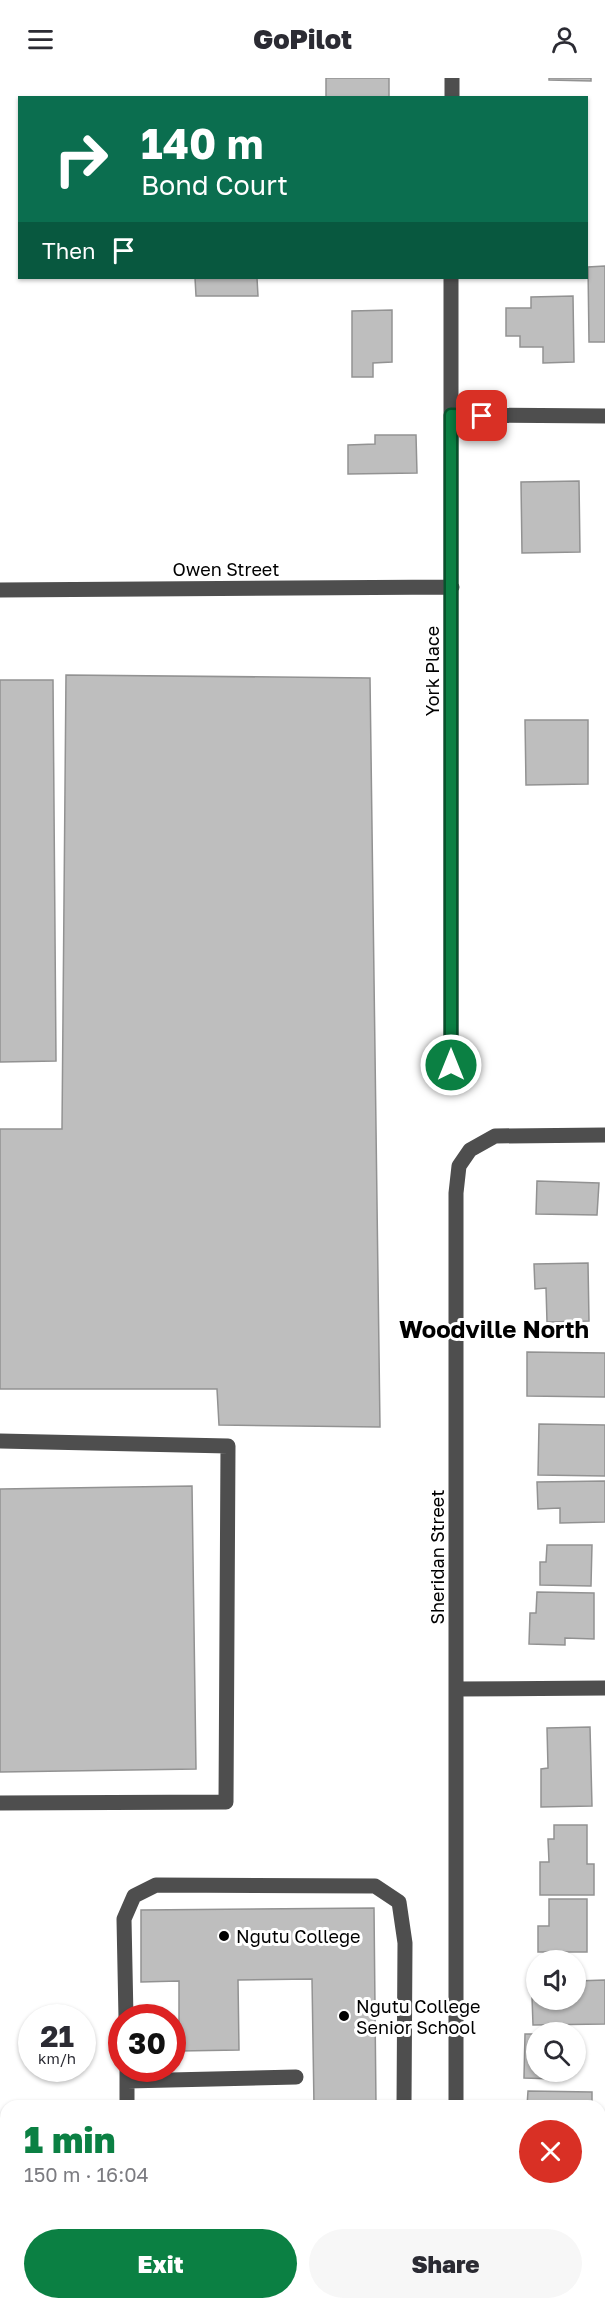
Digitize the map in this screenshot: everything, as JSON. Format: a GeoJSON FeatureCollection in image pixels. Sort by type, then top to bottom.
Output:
{"type":"FeatureCollection","features":[{"type":"Feature","properties":{"kind":"street"},"geometry":{"type":"LineString","coordinates":[[452,78],[452,96]]}},
{"type":"Feature","properties":{"kind":"street","name":"York Place"},"geometry":{"type":"LineString","coordinates":[[451,1065],[452,279]]}},
{"type":"Feature","properties":{"kind":"street"},"geometry":{"type":"LineString","coordinates":[[451,415],[605,416]]}},
{"type":"Feature","properties":{"kind":"street","name":"Owen Street"},"geometry":{"type":"LineString","coordinates":[[0,590],[452,587]]}},
{"type":"Feature","properties":{"kind":"street","name":"Sheridan Street"},"geometry":{"type":"LineString","coordinates":[[456,2100],[456,1193],[459,1166],[470,1150],[495,1136],[605,1135]]}},
{"type":"Feature","properties":{"kind":"street"},"geometry":{"type":"LineString","coordinates":[[0,1441],[228,1446],[226,1802],[0,1803]]}},
{"type":"Feature","properties":{"kind":"street"},"geometry":{"type":"LineString","coordinates":[[457,1689],[605,1688]]}},
{"type":"Feature","properties":{"kind":"street"},"geometry":{"type":"LineString","coordinates":[[126,2004],[124,1919],[134,1896],[156,1885],[375,1886],[399,1902],[405,1943],[404,2100]]}},
{"type":"Feature","properties":{"kind":"street"},"geometry":{"type":"LineString","coordinates":[[186,2076],[296,2077]]}},
{"type":"Feature","properties":{"kind":"street"},"geometry":{"type":"LineString","coordinates":[[127,2082],[127,2100]]}},
{"type":"Feature","properties":{"kind":"building"},"geometry":{"type":"Polygon","coordinates":[[[326,78],[389,78],[389,96],[326,96],[326,78]]]}},
{"type":"Feature","properties":{"kind":"building"},"geometry":{"type":"Polygon","coordinates":[[[549,78],[591,78],[591,81],[549,80],[549,78]]]}},
{"type":"Feature","properties":{"kind":"building"},"geometry":{"type":"Polygon","coordinates":[[[605,266],[605,342],[589,342],[588,267],[605,266]]]}},
{"type":"Feature","properties":{"kind":"building"},"geometry":{"type":"Polygon","coordinates":[[[195,279],[257,279],[258,296],[196,296],[195,279]]]}},
{"type":"Feature","properties":{"kind":"building"},"geometry":{"type":"Polygon","coordinates":[[[573,296],[574,362],[543,363],[543,347],[520,347],[520,336],[506,336],[506,308],[531,308],[531,297],[573,296]]]}},
{"type":"Feature","properties":{"kind":"building"},"geometry":{"type":"Polygon","coordinates":[[[392,310],[392,362],[373,363],[373,377],[352,377],[352,311],[392,310]]]}},
{"type":"Feature","properties":{"kind":"building"},"geometry":{"type":"Polygon","coordinates":[[[375,435],[416,435],[417,473],[348,474],[348,445],[375,444],[375,435]]]}},
{"type":"Feature","properties":{"kind":"building"},"geometry":{"type":"Polygon","coordinates":[[[579,481],[580,552],[522,553],[521,482],[579,481]]]}},
{"type":"Feature","properties":{"kind":"building"},"geometry":{"type":"Polygon","coordinates":[[[66,675],[370,678],[380,1427],[219,1425],[217,1389],[0,1389],[0,1129],[62,1129],[66,675]]]}},
{"type":"Feature","properties":{"kind":"building"},"geometry":{"type":"Polygon","coordinates":[[[0,680],[53,680],[56,1061],[0,1062],[0,680]]]}},
{"type":"Feature","properties":{"kind":"building"},"geometry":{"type":"Polygon","coordinates":[[[525,720],[588,720],[588,784],[526,785],[525,720]]]}},
{"type":"Feature","properties":{"kind":"building"},"geometry":{"type":"Polygon","coordinates":[[[537,1181],[599,1183],[597,1215],[536,1214],[537,1181]]]}},
{"type":"Feature","properties":{"kind":"building"},"geometry":{"type":"Polygon","coordinates":[[[588,1263],[589,1321],[547,1322],[546,1288],[535,1289],[534,1264],[588,1263]]]}},
{"type":"Feature","properties":{"kind":"building"},"geometry":{"type":"Polygon","coordinates":[[[527,1352],[605,1353],[605,1397],[527,1396],[527,1352]]]}},
{"type":"Feature","properties":{"kind":"building"},"geometry":{"type":"Polygon","coordinates":[[[539,1424],[605,1425],[605,1476],[538,1475],[539,1424]]]}},
{"type":"Feature","properties":{"kind":"building"},"geometry":{"type":"Polygon","coordinates":[[[605,1481],[605,1522],[560,1523],[560,1508],[538,1509],[537,1482],[605,1481]]]}},
{"type":"Feature","properties":{"kind":"building"},"geometry":{"type":"Polygon","coordinates":[[[192,1486],[196,1769],[0,1772],[0,1489],[192,1486]]]}},
{"type":"Feature","properties":{"kind":"building"},"geometry":{"type":"Polygon","coordinates":[[[547,1545],[592,1545],[591,1586],[540,1585],[540,1562],[546,1562],[547,1545]]]}},
{"type":"Feature","properties":{"kind":"building"},"geometry":{"type":"Polygon","coordinates":[[[537,1592],[594,1593],[594,1639],[565,1638],[565,1645],[529,1644],[530,1613],[536,1613],[537,1592]]]}},
{"type":"Feature","properties":{"kind":"building"},"geometry":{"type":"Polygon","coordinates":[[[590,1727],[592,1806],[541,1807],[541,1769],[548,1768],[547,1728],[590,1727]]]}},
{"type":"Feature","properties":{"kind":"building"},"geometry":{"type":"Polygon","coordinates":[[[554,1825],[587,1825],[587,1864],[594,1864],[594,1895],[540,1895],[540,1862],[549,1862],[548,1839],[554,1839],[554,1825]]]}},
{"type":"Feature","properties":{"kind":"building"},"geometry":{"type":"Polygon","coordinates":[[[549,1899],[587,1899],[587,1952],[586,1950],[538,1950],[538,1926],[549,1926],[549,1899]]]}},
{"type":"Feature","properties":{"kind":"building","name":"Ngutu College Senior School"},"geometry":{"type":"Polygon","coordinates":[[[374,1908],[376,2100],[314,2100],[312,1979],[238,1980],[239,2050],[186,2051],[186,2004],[179,2004],[179,1981],[141,1982],[141,1910],[374,1908]]]}},
{"type":"Feature","properties":{"kind":"building"},"geometry":{"type":"Polygon","coordinates":[[[605,1980],[605,2024],[533,2022],[532,2010],[586,2010],[586,1981],[605,1980]]]}},
{"type":"Feature","properties":{"kind":"building"},"geometry":{"type":"Polygon","coordinates":[[[525,2034],[526,2034],[526,2078],[524,2078],[525,2034]]]}},
{"type":"Feature","properties":{"kind":"building"},"geometry":{"type":"Polygon","coordinates":[[[528,2091],[592,2092],[592,2100],[527,2100],[528,2091]]]}},
{"type":"Feature","properties":{"kind":"place","name":"Ngutu College"},"geometry":{"type":"Point","coordinates":[224,1936]}},
{"type":"Feature","properties":{"kind":"place","name":"Ngutu College Senior School"},"geometry":{"type":"Point","coordinates":[344,2016]}},
{"type":"Feature","properties":{"kind":"district","name":"Woodville North"},"geometry":{"type":"Point","coordinates":[494,1328]}},
{"type":"Feature","properties":{"kind":"route"},"geometry":{"type":"LineString","coordinates":[[451,1065],[451,415],[482,416]]}}]}
